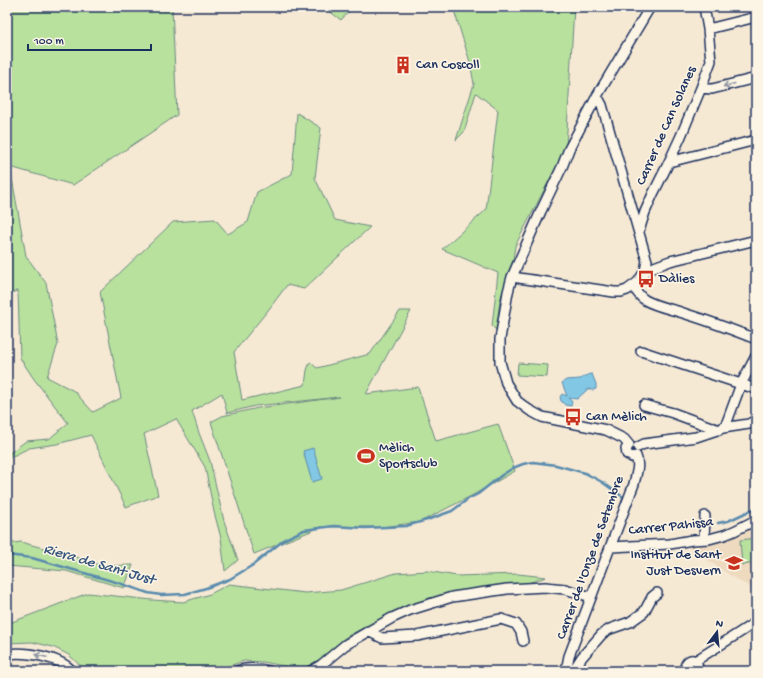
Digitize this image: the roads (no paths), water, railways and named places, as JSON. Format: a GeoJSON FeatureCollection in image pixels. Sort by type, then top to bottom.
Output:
{"type":"FeatureCollection","features":[{"type":"Feature","properties":{"kind":"street"},"geometry":{"type":"LineString","coordinates":[[650,7],[597,96],[569,149],[562,168],[512,277],[500,336],[500,362],[506,383],[517,401],[529,410],[542,417],[606,430],[624,439],[629,445],[626,449],[627,454],[632,457],[644,444],[696,438],[722,429],[749,424],[756,420]]}},
{"type":"Feature","properties":{"kind":"street","name":"Carrer de Can Solanes"},"geometry":{"type":"LineString","coordinates":[[639,231],[645,212],[669,162],[711,61],[704,7]]}},
{"type":"Feature","properties":{"kind":"street"},"geometry":{"type":"LineString","coordinates":[[708,29],[756,17]]}},
{"type":"Feature","properties":{"kind":"street"},"geometry":{"type":"LineString","coordinates":[[701,88],[712,89],[756,78]]}},
{"type":"Feature","properties":{"kind":"street"},"geometry":{"type":"LineString","coordinates":[[512,277],[622,292],[638,282],[645,271],[647,261],[639,231],[602,104],[597,96]]}},
{"type":"Feature","properties":{"kind":"street"},"geometry":{"type":"LineString","coordinates":[[669,162],[756,140]]}},
{"type":"Feature","properties":{"kind":"street"},"geometry":{"type":"LineString","coordinates":[[645,271],[670,261],[756,240]]}},
{"type":"Feature","properties":{"kind":"street"},"geometry":{"type":"LineString","coordinates":[[633,286],[643,299],[660,307],[685,314],[756,339]]}},
{"type":"Feature","properties":{"kind":"street"},"geometry":{"type":"LineString","coordinates":[[640,351],[756,389]]}},
{"type":"Feature","properties":{"kind":"street"},"geometry":{"type":"LineString","coordinates":[[722,429],[727,422],[741,384],[756,356]]}},
{"type":"Feature","properties":{"kind":"street"},"geometry":{"type":"LineString","coordinates":[[644,405],[722,429]]}},
{"type":"Feature","properties":{"kind":"street","name":"Carrer de l'Onze de Setembre"},"geometry":{"type":"LineString","coordinates":[[568,671],[569,656],[634,484],[638,466],[637,452]]}},
{"type":"Feature","properties":{"kind":"street"},"geometry":{"type":"LineString","coordinates":[[704,539],[705,516]]}},
{"type":"Feature","properties":{"kind":"street","name":"Carrer Pahissa"},"geometry":{"type":"LineString","coordinates":[[611,547],[670,544],[716,537],[729,533],[756,520]]}},
{"type":"Feature","properties":{"kind":"street"},"geometry":{"type":"LineString","coordinates":[[311,671],[321,665],[345,645],[392,618],[415,608],[452,597],[507,589],[545,587],[565,589],[591,598]]}},
{"type":"Feature","properties":{"kind":"street"},"geometry":{"type":"LineString","coordinates":[[568,671],[602,634],[610,629],[630,622],[644,612],[652,597],[657,593]]}},
{"type":"Feature","properties":{"kind":"street"},"geometry":{"type":"LineString","coordinates":[[368,631],[382,638],[417,636],[501,619],[516,624],[521,632],[523,641]]}},
{"type":"Feature","properties":{"kind":"street"},"geometry":{"type":"LineString","coordinates":[[686,671],[685,666],[688,661],[695,661],[756,623]]}},
{"type":"Feature","properties":{"kind":"street"},"geometry":{"type":"LineString","coordinates":[[7,654],[13,653],[44,656],[70,668],[72,671]]}},
{"type":"Feature","properties":{"kind":"street"},"geometry":{"type":"LineString","coordinates":[[695,661],[698,665],[698,671]]}},
{"type":"Feature","properties":{"kind":"street"},"geometry":{"type":"LineString","coordinates":[[237,671],[242,669],[257,668],[269,671]]}},
{"type":"Feature","properties":{"kind":"water"},"geometry":{"type":"Polygon","coordinates":[[[592,374],[596,384],[596,389],[588,389],[577,399],[569,398],[572,402],[571,406],[565,405],[561,401],[560,397],[562,394],[567,396],[562,383],[566,380],[580,379],[592,374]]]}},
{"type":"Feature","properties":{"kind":"water"},"geometry":{"type":"Polygon","coordinates":[[[313,448],[322,479],[312,482],[303,451],[313,448]]]}},
{"type":"Feature","properties":{"kind":"waterway","name":"Riera de Sant Just"},"geometry":{"type":"LineString","coordinates":[[7,555],[32,558],[148,593],[161,595],[185,594],[230,579],[253,565],[285,539],[304,530],[334,526],[365,528],[406,526],[452,511],[468,499],[478,494],[502,475],[523,464],[533,462],[556,465],[585,473],[602,482],[623,497]]}},
{"type":"Feature","properties":{"kind":"waterway","name":"Riera de Sant Just"},"geometry":{"type":"LineString","coordinates":[[718,523],[728,521],[756,508]]}},
{"type":"Feature","properties":{"kind":"place","name":"Can Coscoll"},"geometry":{"type":"Point","coordinates":[403,65]}},
{"type":"Feature","properties":{"kind":"place","name":"Dàlies"},"geometry":{"type":"Point","coordinates":[646,279]}},
{"type":"Feature","properties":{"kind":"place","name":"Can Mèlich"},"geometry":{"type":"Point","coordinates":[573,417]}},
{"type":"Feature","properties":{"kind":"place","name":"Mèlich Sportsclub"},"geometry":{"type":"Point","coordinates":[366,456]}},
{"type":"Feature","properties":{"kind":"place","name":"Institut de Sant Just Desvern"},"geometry":{"type":"Point","coordinates":[734,563]}}]}
